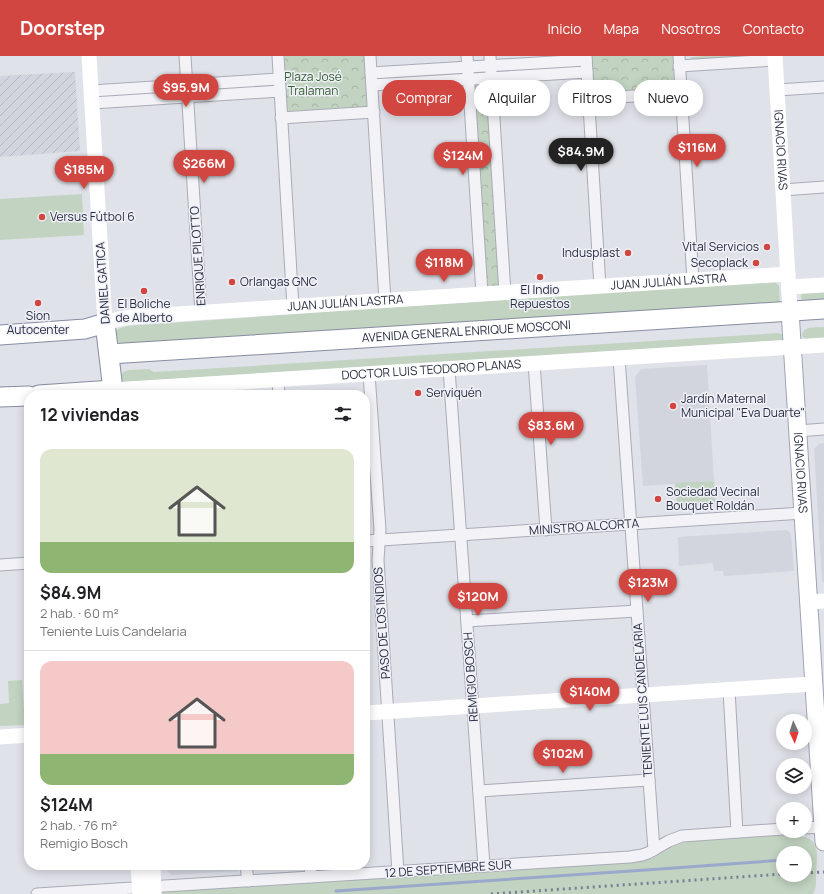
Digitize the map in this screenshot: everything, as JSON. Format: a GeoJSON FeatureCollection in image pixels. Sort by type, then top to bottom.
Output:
{"type":"FeatureCollection","features":[{"type":"Feature","properties":{"kind":"highway","name":"AVENIDA GENERAL ENRIQUE MOSCONI"},"geometry":{"type":"LineString","coordinates":[[791,318],[824,309]]}},
{"type":"Feature","properties":{"kind":"highway","name":"AVENIDA GENERAL ENRIQUE MOSCONI"},"geometry":{"type":"LineString","coordinates":[[110,360],[791,318],[824,322]]}},
{"type":"Feature","properties":{"kind":"highway","name":"JUAN JULIÁN LASTRA"},"geometry":{"type":"LineString","coordinates":[[0,335],[85,329],[106,323]]}},
{"type":"Feature","properties":{"kind":"highway","name":"DANIEL GATICA"},"geometry":{"type":"LineString","coordinates":[[106,323],[114,390]]}},
{"type":"Feature","properties":{"kind":"highway"},"geometry":{"type":"LineString","coordinates":[[0,398],[24,396]]}},
{"type":"Feature","properties":{"kind":"main road","name":"IGNACIO RIVAS"},"geometry":{"type":"LineString","coordinates":[[791,318],[802,513],[816,602],[814,684],[821,743],[824,832]]}},
{"type":"Feature","properties":{"kind":"street","name":"DANIEL GATICA"},"geometry":{"type":"LineString","coordinates":[[89,56],[106,323]]}},
{"type":"Feature","properties":{"kind":"street","name":"ENRIQUE PILOTTO"},"geometry":{"type":"LineString","coordinates":[[185,56],[201,313]]}},
{"type":"Feature","properties":{"kind":"street"},"geometry":{"type":"LineString","coordinates":[[278,56],[293,307]]}},
{"type":"Feature","properties":{"kind":"street"},"geometry":{"type":"LineString","coordinates":[[370,56],[385,301]]}},
{"type":"Feature","properties":{"kind":"street"},"geometry":{"type":"LineString","coordinates":[[371,73],[468,61],[586,58],[587,80]]}},
{"type":"Feature","properties":{"kind":"street"},"geometry":{"type":"LineString","coordinates":[[680,80],[679,61],[775,58]]}},
{"type":"Feature","properties":{"kind":"street","name":"IGNACIO RIVAS"},"geometry":{"type":"LineString","coordinates":[[775,58],[791,318]]}},
{"type":"Feature","properties":{"kind":"street"},"geometry":{"type":"LineString","coordinates":[[468,61],[482,294]]}},
{"type":"Feature","properties":{"kind":"street"},"geometry":{"type":"LineString","coordinates":[[490,61],[505,293]]}},
{"type":"Feature","properties":{"kind":"street"},"geometry":{"type":"LineString","coordinates":[[372,85],[587,72]]}},
{"type":"Feature","properties":{"kind":"street"},"geometry":{"type":"LineString","coordinates":[[91,97],[187,85],[279,79]]}},
{"type":"Feature","properties":{"kind":"street"},"geometry":{"type":"LineString","coordinates":[[777,90],[824,88]]}},
{"type":"Feature","properties":{"kind":"street"},"geometry":{"type":"LineString","coordinates":[[91,97],[188,97],[280,91]]}},
{"type":"Feature","properties":{"kind":"street"},"geometry":{"type":"LineString","coordinates":[[282,118],[374,112]]}},
{"type":"Feature","properties":{"kind":"street"},"geometry":{"type":"LineString","coordinates":[[589,116],[600,287]]}},
{"type":"Feature","properties":{"kind":"street"},"geometry":{"type":"LineString","coordinates":[[682,116],[693,281]]}},
{"type":"Feature","properties":{"kind":"street"},"geometry":{"type":"LineString","coordinates":[[783,190],[824,187]]}},
{"type":"Feature","properties":{"kind":"street","name":"JUAN JULIÁN LASTRA"},"geometry":{"type":"LineString","coordinates":[[106,323],[132,317],[693,281],[788,281],[824,285]]}},
{"type":"Feature","properties":{"kind":"street","name":"DOCTOR LUIS TEODORO PLANAS"},"geometry":{"type":"LineString","coordinates":[[197,390],[278,380],[824,345]]}},
{"type":"Feature","properties":{"kind":"street","name":"TENIENTE LUIS CANDELARIA"},"geometry":{"type":"LineString","coordinates":[[620,358],[654,850]]}},
{"type":"Feature","properties":{"kind":"street"},"geometry":{"type":"LineString","coordinates":[[534,363],[546,530]]}},
{"type":"Feature","properties":{"kind":"street","name":"REMIGIO BOSCH"},"geometry":{"type":"LineString","coordinates":[[449,369],[484,866]]}},
{"type":"Feature","properties":{"kind":"street","name":"PASO DE LOS INDIOS"},"geometry":{"type":"LineString","coordinates":[[369,374],[380,525],[378,560],[398,872]]}},
{"type":"Feature","properties":{"kind":"street"},"geometry":{"type":"LineString","coordinates":[[278,380],[279,390]]}},
{"type":"Feature","properties":{"kind":"street"},"geometry":{"type":"LineString","coordinates":[[798,431],[824,429]]}},
{"type":"Feature","properties":{"kind":"street","name":"MINISTRO ALCORTA"},"geometry":{"type":"LineString","coordinates":[[370,541],[802,513]]}},
{"type":"Feature","properties":{"kind":"street"},"geometry":{"type":"LineString","coordinates":[[0,565],[24,563]]}},
{"type":"Feature","properties":{"kind":"street"},"geometry":{"type":"LineString","coordinates":[[467,621],[637,611]]}},
{"type":"Feature","properties":{"kind":"street"},"geometry":{"type":"LineString","coordinates":[[370,713],[814,684]]}},
{"type":"Feature","properties":{"kind":"street"},"geometry":{"type":"LineString","coordinates":[[729,690],[737,832]]}},
{"type":"Feature","properties":{"kind":"street"},"geometry":{"type":"LineString","coordinates":[[0,737],[24,735]]}},
{"type":"Feature","properties":{"kind":"street"},"geometry":{"type":"LineString","coordinates":[[479,791],[649,780]]}},
{"type":"Feature","properties":{"kind":"street","name":"12 DE SEPTIEMBRE SUR"},"geometry":{"type":"LineString","coordinates":[[37,894],[140,891],[248,881],[630,857],[642,855],[682,836],[776,829]]}},
{"type":"Feature","properties":{"kind":"street"},"geometry":{"type":"LineString","coordinates":[[812,829],[824,832]]}},
{"type":"Feature","properties":{"kind":"street"},"geometry":{"type":"LineString","coordinates":[[138,870],[140,891]]}},
{"type":"Feature","properties":{"kind":"street"},"geometry":{"type":"LineString","coordinates":[[153,870],[154,890]]}},
{"type":"Feature","properties":{"kind":"street"},"geometry":{"type":"LineString","coordinates":[[247,870],[248,881]]}},
{"type":"Feature","properties":{"kind":"street"},"geometry":{"type":"LineString","coordinates":[[310,870],[311,877]]}},
{"type":"Feature","properties":{"kind":"shaded area"},"geometry":{"type":"Polygon","coordinates":[[[75,72],[80,151],[0,157],[0,76],[75,72]]]}},
{"type":"Feature","properties":{"kind":"shaded area","name":"Jardín Maternal Municipal \"Eva Duarte\""},"geometry":{"type":"Polygon","coordinates":[[[707,365],[714,481],[643,486],[635,377],[641,369],[707,365]]]}},
{"type":"Feature","properties":{"kind":"shaded area"},"geometry":{"type":"Polygon","coordinates":[[[824,443],[824,582],[822,581],[814,449],[819,444],[824,443]]]}},
{"type":"Feature","properties":{"kind":"shaded area"},"geometry":{"type":"Polygon","coordinates":[[[787,530],[791,534],[794,571],[724,576],[723,571],[714,571],[713,563],[679,566],[678,537],[787,530]]]}},
{"type":"Feature","properties":{"kind":"shaded area"},"geometry":{"type":"Polygon","coordinates":[[[167,870],[239,870],[172,875],[167,870]]]}},
{"type":"Feature","properties":{"kind":"green space","name":"Plaza José Tralaman"},"geometry":{"type":"Polygon","coordinates":[[[285,56],[365,56],[368,105],[365,108],[290,113],[286,105],[285,56]]]}},
{"type":"Feature","properties":{"kind":"green space"},"geometry":{"type":"Polygon","coordinates":[[[591,56],[673,56],[674,80],[634,80],[634,91],[626,91],[626,80],[593,80],[591,56]]]}},
{"type":"Feature","properties":{"kind":"green space"},"geometry":{"type":"Polygon","coordinates":[[[763,56],[690,60],[692,57],[763,56]]]}},
{"type":"Feature","properties":{"kind":"green space"},"geometry":{"type":"Polygon","coordinates":[[[574,65],[575,68],[502,72],[502,70],[574,65]]]}},
{"type":"Feature","properties":{"kind":"green space"},"geometry":{"type":"Polygon","coordinates":[[[454,73],[455,75],[382,79],[382,77],[454,73]]]}},
{"type":"Feature","properties":{"kind":"green space"},"geometry":{"type":"Polygon","coordinates":[[[270,84],[270,87],[198,91],[198,88],[270,84]]]}},
{"type":"Feature","properties":{"kind":"green space"},"geometry":{"type":"Polygon","coordinates":[[[177,91],[176,94],[105,98],[104,95],[177,91]]]}},
{"type":"Feature","properties":{"kind":"green space"},"geometry":{"type":"Polygon","coordinates":[[[476,116],[489,116],[500,282],[497,287],[488,287],[476,116]]]}},
{"type":"Feature","properties":{"kind":"green space","name":"Versus Fútbol 6"},"geometry":{"type":"Polygon","coordinates":[[[82,194],[84,235],[0,240],[0,199],[82,194]]]}},
{"type":"Feature","properties":{"kind":"green space"},"geometry":{"type":"Polygon","coordinates":[[[770,281],[775,282],[779,286],[780,303],[121,344],[116,341],[116,332],[118,329],[127,326],[770,281]]]}},
{"type":"Feature","properties":{"kind":"green space"},"geometry":{"type":"Polygon","coordinates":[[[824,289],[824,302],[804,302],[802,299],[802,293],[824,289]]]}},
{"type":"Feature","properties":{"kind":"green space"},"geometry":{"type":"Polygon","coordinates":[[[824,327],[824,339],[805,339],[802,336],[803,332],[807,329],[824,327]]]}},
{"type":"Feature","properties":{"kind":"green space"},"geometry":{"type":"Polygon","coordinates":[[[778,333],[783,335],[783,340],[124,382],[122,380],[123,372],[129,370],[149,369],[154,372],[778,333]]]}},
{"type":"Feature","properties":{"kind":"green space"},"geometry":{"type":"Polygon","coordinates":[[[714,481],[716,505],[677,508],[675,483],[714,481]]]}},
{"type":"Feature","properties":{"kind":"green space"},"geometry":{"type":"Polygon","coordinates":[[[22,680],[24,725],[0,726],[0,704],[9,703],[8,681],[22,680]]]}},
{"type":"Feature","properties":{"kind":"green space"},"geometry":{"type":"Polygon","coordinates":[[[776,836],[776,838],[808,838],[815,844],[817,855],[815,889],[813,894],[161,894],[170,891],[283,885],[647,860],[675,845],[691,841],[776,836]]]}},
{"type":"Feature","properties":{"kind":"waterway"},"geometry":{"type":"LineString","coordinates":[[336,891],[776,861]]}},
{"type":"Feature","properties":{"kind":"railway"},"geometry":{"type":"LineString","coordinates":[[812,873],[824,872]]}},
{"type":"Feature","properties":{"kind":"railway"},"geometry":{"type":"LineString","coordinates":[[491,894],[776,874]]}},
{"type":"Feature","properties":{"kind":"place","name":"Versus Fútbol 6"},"geometry":{"type":"Point","coordinates":[42,217]}},
{"type":"Feature","properties":{"kind":"place","name":"Vital Servicios"},"geometry":{"type":"Point","coordinates":[767,247]}},
{"type":"Feature","properties":{"kind":"place","name":"Indusplast"},"geometry":{"type":"Point","coordinates":[628,253]}},
{"type":"Feature","properties":{"kind":"place","name":"Secoplack"},"geometry":{"type":"Point","coordinates":[756,263]}},
{"type":"Feature","properties":{"kind":"place","name":"El Indio Repuestos"},"geometry":{"type":"Point","coordinates":[540,277]}},
{"type":"Feature","properties":{"kind":"place","name":"Orlangas GNC"},"geometry":{"type":"Point","coordinates":[232,282]}},
{"type":"Feature","properties":{"kind":"place","name":"El Boliche de Alberto"},"geometry":{"type":"Point","coordinates":[144,291]}},
{"type":"Feature","properties":{"kind":"place","name":"Sion Autocenter"},"geometry":{"type":"Point","coordinates":[38,303]}},
{"type":"Feature","properties":{"kind":"place","name":"Serviquén"},"geometry":{"type":"Point","coordinates":[418,393]}},
{"type":"Feature","properties":{"kind":"place","name":"Jardín Maternal Municipal \"Eva Duarte\""},"geometry":{"type":"Point","coordinates":[673,406]}},
{"type":"Feature","properties":{"kind":"place","name":"Sociedad Vecinal Bouquet Roldán"},"geometry":{"type":"Point","coordinates":[658,499]}}]}
